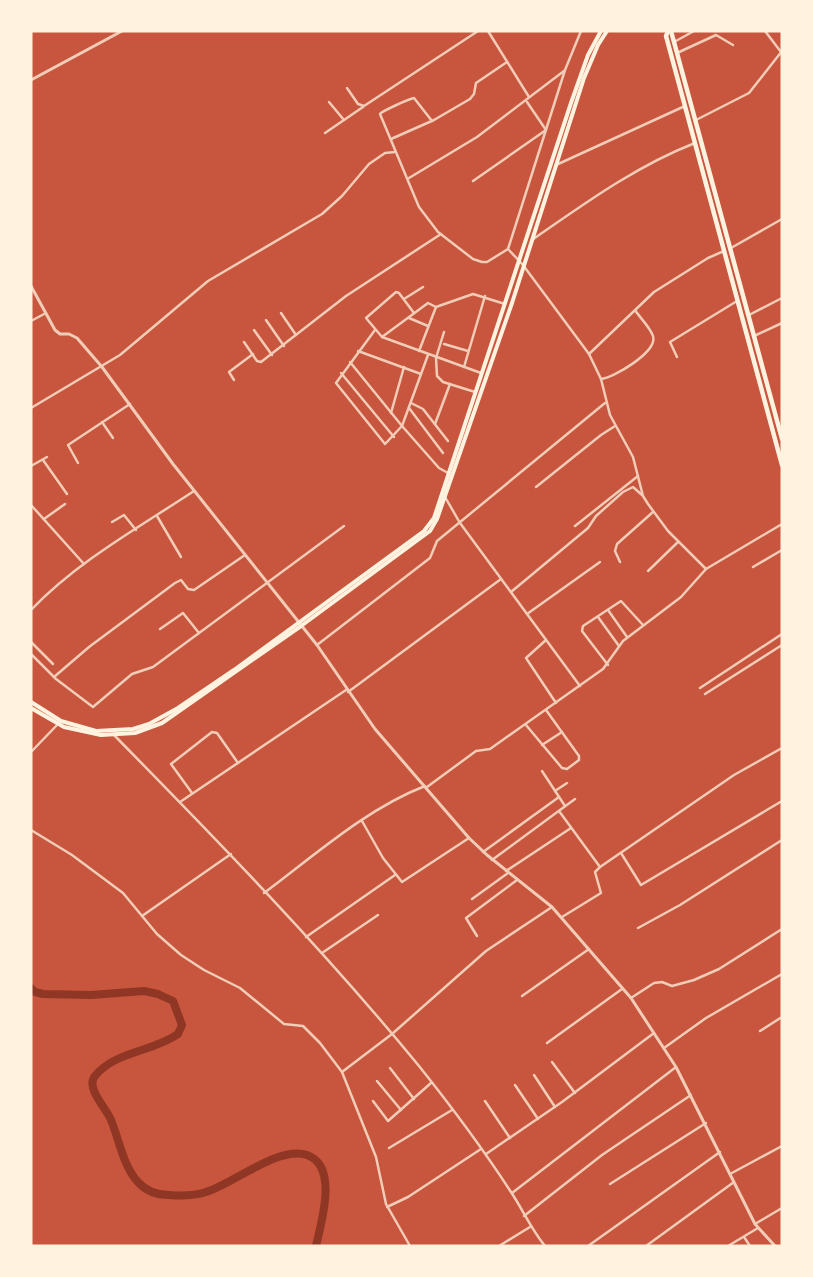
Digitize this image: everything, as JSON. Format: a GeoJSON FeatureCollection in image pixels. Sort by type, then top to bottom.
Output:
{"type":"FeatureCollection","features":[{"type":"Feature","properties":{"kind":"highway"},"geometry":{"type":"LineString","coordinates":[[669,31],[674,42],[695,120],[728,250],[738,300],[782,465]]}},
{"type":"Feature","properties":{"kind":"highway"},"geometry":{"type":"LineString","coordinates":[[669,31],[666,36],[728,250],[749,315],[782,439]]}},
{"type":"Feature","properties":{"kind":"main road"},"geometry":{"type":"LineString","coordinates":[[31,702],[59,723],[96,731],[133,729],[149,724],[178,708],[300,624],[424,531],[434,518],[571,103],[588,55],[601,31]]}},
{"type":"Feature","properties":{"kind":"main road"},"geometry":{"type":"LineString","coordinates":[[31,708],[79,732],[114,735],[135,733],[162,723],[424,536],[437,519],[445,497],[524,265],[584,78],[598,45],[607,31]]}},
{"type":"Feature","properties":{"kind":"street"},"geometry":{"type":"LineString","coordinates":[[31,80],[122,31]]}},
{"type":"Feature","properties":{"kind":"street"},"geometry":{"type":"LineString","coordinates":[[325,133],[478,31]]}},
{"type":"Feature","properties":{"kind":"street"},"geometry":{"type":"LineString","coordinates":[[488,31],[529,97]]}},
{"type":"Feature","properties":{"kind":"street"},"geometry":{"type":"LineString","coordinates":[[432,121],[414,98],[394,108],[384,109],[380,116],[395,152],[409,178],[419,207],[441,234],[474,259],[487,262],[508,249],[565,70],[581,31]]}},
{"type":"Feature","properties":{"kind":"street"},"geometry":{"type":"LineString","coordinates":[[674,42],[694,31]]}},
{"type":"Feature","properties":{"kind":"street"},"geometry":{"type":"LineString","coordinates":[[695,120],[749,93],[781,52],[765,31]]}},
{"type":"Feature","properties":{"kind":"street"},"geometry":{"type":"LineString","coordinates":[[677,53],[716,35],[733,45]]}},
{"type":"Feature","properties":{"kind":"street"},"geometry":{"type":"LineString","coordinates":[[391,139],[432,121],[470,99],[474,94],[476,83],[507,62]]}},
{"type":"Feature","properties":{"kind":"street"},"geometry":{"type":"LineString","coordinates":[[409,178],[477,137],[565,70]]}},
{"type":"Feature","properties":{"kind":"street"},"geometry":{"type":"LineString","coordinates":[[347,88],[358,104],[364,106]]}},
{"type":"Feature","properties":{"kind":"street"},"geometry":{"type":"LineString","coordinates":[[329,102],[344,120]]}},
{"type":"Feature","properties":{"kind":"street"},"geometry":{"type":"LineString","coordinates":[[527,102],[546,130]]}},
{"type":"Feature","properties":{"kind":"street"},"geometry":{"type":"LineString","coordinates":[[555,166],[686,106]]}},
{"type":"Feature","properties":{"kind":"street"},"geometry":{"type":"LineString","coordinates":[[473,180],[546,130]]}},
{"type":"Feature","properties":{"kind":"street"},"geometry":{"type":"LineString","coordinates":[[531,241],[632,174],[663,156],[696,142]]}},
{"type":"Feature","properties":{"kind":"street"},"geometry":{"type":"LineString","coordinates":[[31,408],[102,367],[136,343],[195,290],[322,214],[342,196],[369,164],[385,153],[395,152]]}},
{"type":"Feature","properties":{"kind":"street"},"geometry":{"type":"LineString","coordinates":[[589,354],[635,310],[670,282],[782,219]]}},
{"type":"Feature","properties":{"kind":"street"},"geometry":{"type":"LineString","coordinates":[[244,342],[260,362],[284,346],[346,296],[441,234]]}},
{"type":"Feature","properties":{"kind":"street"},"geometry":{"type":"LineString","coordinates":[[508,249],[524,265],[589,354],[601,379],[606,402],[615,426],[633,457],[643,496]]}},
{"type":"Feature","properties":{"kind":"street"},"geometry":{"type":"LineString","coordinates":[[31,286],[57,333],[69,334],[77,338],[102,367],[194,491],[317,645],[375,729],[427,786],[469,838],[492,860],[552,907],[631,998],[655,1032],[676,1067],[706,1123],[755,1224],[775,1246]]}},
{"type":"Feature","properties":{"kind":"street"},"geometry":{"type":"LineString","coordinates":[[404,299],[423,286]]}},
{"type":"Feature","properties":{"kind":"street"},"geometry":{"type":"LineString","coordinates":[[414,313],[404,299],[396,292],[366,318],[382,337],[481,373]]}},
{"type":"Feature","properties":{"kind":"street"},"geometry":{"type":"LineString","coordinates":[[382,337],[428,303],[436,307],[466,296],[485,296],[506,304]]}},
{"type":"Feature","properties":{"kind":"street"},"geometry":{"type":"LineString","coordinates":[[464,367],[485,296]]}},
{"type":"Feature","properties":{"kind":"street"},"geometry":{"type":"LineString","coordinates":[[749,315],[782,298]]}},
{"type":"Feature","properties":{"kind":"street"},"geometry":{"type":"LineString","coordinates":[[677,356],[670,342],[738,300]]}},
{"type":"Feature","properties":{"kind":"street"},"geometry":{"type":"LineString","coordinates":[[419,351],[436,307]]}},
{"type":"Feature","properties":{"kind":"street"},"geometry":{"type":"LineString","coordinates":[[601,379],[611,378],[624,370],[645,353],[654,341],[653,336],[635,310]]}},
{"type":"Feature","properties":{"kind":"street"},"geometry":{"type":"LineString","coordinates":[[281,313],[296,335]]}},
{"type":"Feature","properties":{"kind":"street"},"geometry":{"type":"LineString","coordinates":[[31,321],[46,314]]}},
{"type":"Feature","properties":{"kind":"street"},"geometry":{"type":"LineString","coordinates":[[408,318],[428,326]]}},
{"type":"Feature","properties":{"kind":"street"},"geometry":{"type":"LineString","coordinates":[[266,320],[284,346]]}},
{"type":"Feature","properties":{"kind":"street"},"geometry":{"type":"LineString","coordinates":[[754,336],[782,323]]}},
{"type":"Feature","properties":{"kind":"street"},"geometry":{"type":"LineString","coordinates":[[254,330],[272,355]]}},
{"type":"Feature","properties":{"kind":"street"},"geometry":{"type":"LineString","coordinates":[[375,330],[341,373],[336,383],[384,443],[387,443],[394,437],[402,426],[428,355]]}},
{"type":"Feature","properties":{"kind":"street"},"geometry":{"type":"LineString","coordinates":[[444,332],[436,358],[437,376],[440,380],[475,392]]}},
{"type":"Feature","properties":{"kind":"street"},"geometry":{"type":"LineString","coordinates":[[444,344],[468,351]]}},
{"type":"Feature","properties":{"kind":"street"},"geometry":{"type":"LineString","coordinates":[[358,351],[421,374]]}},
{"type":"Feature","properties":{"kind":"street"},"geometry":{"type":"LineString","coordinates":[[234,380],[229,372],[253,354]]}},
{"type":"Feature","properties":{"kind":"street"},"geometry":{"type":"LineString","coordinates":[[350,362],[402,426],[440,468],[448,473]]}},
{"type":"Feature","properties":{"kind":"street"},"geometry":{"type":"LineString","coordinates":[[391,413],[404,367]]}},
{"type":"Feature","properties":{"kind":"street"},"geometry":{"type":"LineString","coordinates":[[341,373],[394,437]]}},
{"type":"Feature","properties":{"kind":"street"},"geometry":{"type":"LineString","coordinates":[[435,424],[450,384]]}},
{"type":"Feature","properties":{"kind":"street"},"geometry":{"type":"LineString","coordinates":[[317,645],[430,558],[435,544],[606,402]]}},
{"type":"Feature","properties":{"kind":"street"},"geometry":{"type":"LineString","coordinates":[[411,403],[423,409],[448,440]]}},
{"type":"Feature","properties":{"kind":"street"},"geometry":{"type":"LineString","coordinates":[[78,464],[67,446],[130,404]]}},
{"type":"Feature","properties":{"kind":"street"},"geometry":{"type":"LineString","coordinates":[[409,408],[443,453]]}},
{"type":"Feature","properties":{"kind":"street"},"geometry":{"type":"LineString","coordinates":[[102,422],[113,438]]}},
{"type":"Feature","properties":{"kind":"street"},"geometry":{"type":"LineString","coordinates":[[536,487],[615,426]]}},
{"type":"Feature","properties":{"kind":"street"},"geometry":{"type":"LineString","coordinates":[[31,466],[47,457]]}},
{"type":"Feature","properties":{"kind":"street"},"geometry":{"type":"LineString","coordinates":[[43,460],[67,494]]}},
{"type":"Feature","properties":{"kind":"street"},"geometry":{"type":"LineString","coordinates":[[575,526],[638,476]]}},
{"type":"Feature","properties":{"kind":"street"},"geometry":{"type":"LineString","coordinates":[[511,592],[588,528],[596,516],[623,492],[633,487],[643,496],[653,512],[678,542],[706,569]]}},
{"type":"Feature","properties":{"kind":"street"},"geometry":{"type":"LineString","coordinates":[[31,610],[53,588],[84,564],[194,491]]}},
{"type":"Feature","properties":{"kind":"street"},"geometry":{"type":"LineString","coordinates":[[445,497],[460,523],[580,686]]}},
{"type":"Feature","properties":{"kind":"street"},"geometry":{"type":"LineString","coordinates":[[44,519],[65,504]]}},
{"type":"Feature","properties":{"kind":"street"},"geometry":{"type":"LineString","coordinates":[[31,506],[84,564]]}},
{"type":"Feature","properties":{"kind":"street"},"geometry":{"type":"LineString","coordinates":[[620,562],[615,551],[617,544],[653,512]]}},
{"type":"Feature","properties":{"kind":"street"},"geometry":{"type":"LineString","coordinates":[[112,522],[124,515],[136,530]]}},
{"type":"Feature","properties":{"kind":"street"},"geometry":{"type":"LineString","coordinates":[[157,516],[181,557]]}},
{"type":"Feature","properties":{"kind":"street"},"geometry":{"type":"LineString","coordinates":[[264,893],[362,820],[396,800],[427,786],[476,751],[490,750],[580,686],[608,665],[619,646],[627,637],[681,597],[706,569],[782,524]]}},
{"type":"Feature","properties":{"kind":"street"},"geometry":{"type":"LineString","coordinates":[[31,654],[54,677],[93,707],[124,680],[138,671],[153,667],[266,583],[298,562],[344,526]]}},
{"type":"Feature","properties":{"kind":"street"},"geometry":{"type":"LineString","coordinates":[[648,571],[678,542]]}},
{"type":"Feature","properties":{"kind":"street"},"geometry":{"type":"LineString","coordinates":[[753,567],[782,550]]}},
{"type":"Feature","properties":{"kind":"street"},"geometry":{"type":"LineString","coordinates":[[54,677],[112,630],[175,583],[181,580],[188,589],[194,590],[244,555]]}},
{"type":"Feature","properties":{"kind":"street"},"geometry":{"type":"LineString","coordinates":[[527,614],[600,562]]}},
{"type":"Feature","properties":{"kind":"street"},"geometry":{"type":"LineString","coordinates":[[180,802],[347,691],[502,579]]}},
{"type":"Feature","properties":{"kind":"street"},"geometry":{"type":"LineString","coordinates":[[608,665],[582,629],[618,602],[623,602],[643,625]]}},
{"type":"Feature","properties":{"kind":"street"},"geometry":{"type":"LineString","coordinates":[[608,610],[627,637]]}},
{"type":"Feature","properties":{"kind":"street"},"geometry":{"type":"LineString","coordinates":[[160,629],[184,613],[199,633]]}},
{"type":"Feature","properties":{"kind":"street"},"geometry":{"type":"LineString","coordinates":[[597,616],[619,646]]}},
{"type":"Feature","properties":{"kind":"street"},"geometry":{"type":"LineString","coordinates":[[700,688],[782,634]]}},
{"type":"Feature","properties":{"kind":"street"},"geometry":{"type":"LineString","coordinates":[[546,640],[526,658],[556,703]]}},
{"type":"Feature","properties":{"kind":"street"},"geometry":{"type":"LineString","coordinates":[[31,642],[53,664]]}},
{"type":"Feature","properties":{"kind":"street"},"geometry":{"type":"LineString","coordinates":[[705,694],[782,644]]}},
{"type":"Feature","properties":{"kind":"street"},"geometry":{"type":"LineString","coordinates":[[526,724],[558,764],[567,769],[580,758],[546,710]]}},
{"type":"Feature","properties":{"kind":"street"},"geometry":{"type":"LineString","coordinates":[[31,752],[59,723]]}},
{"type":"Feature","properties":{"kind":"street"},"geometry":{"type":"LineString","coordinates":[[192,794],[170,764],[203,737],[212,732],[216,733],[238,763]]}},
{"type":"Feature","properties":{"kind":"street"},"geometry":{"type":"LineString","coordinates":[[542,745],[562,732]]}},
{"type":"Feature","properties":{"kind":"street"},"geometry":{"type":"LineString","coordinates":[[114,735],[231,854],[264,893],[322,953],[392,1034],[432,1083],[485,1154],[512,1193],[530,1227],[545,1246]]}},
{"type":"Feature","properties":{"kind":"street"},"geometry":{"type":"LineString","coordinates":[[562,917],[601,892],[595,872],[600,867],[734,776],[782,748]]}},
{"type":"Feature","properties":{"kind":"street"},"geometry":{"type":"LineString","coordinates":[[542,771],[565,806]]}},
{"type":"Feature","properties":{"kind":"street"},"geometry":{"type":"LineString","coordinates":[[555,791],[567,783]]}},
{"type":"Feature","properties":{"kind":"street"},"geometry":{"type":"LineString","coordinates":[[483,852],[559,797]]}},
{"type":"Feature","properties":{"kind":"street"},"geometry":{"type":"LineString","coordinates":[[492,860],[575,799]]}},
{"type":"Feature","properties":{"kind":"street"},"geometry":{"type":"LineString","coordinates":[[621,853],[642,885],[782,800]]}},
{"type":"Feature","properties":{"kind":"street"},"geometry":{"type":"LineString","coordinates":[[559,811],[600,867]]}},
{"type":"Feature","properties":{"kind":"street"},"geometry":{"type":"LineString","coordinates":[[362,820],[395,875],[402,882],[469,838]]}},
{"type":"Feature","properties":{"kind":"street"},"geometry":{"type":"LineString","coordinates":[[472,899],[507,872],[571,828]]}},
{"type":"Feature","properties":{"kind":"street"},"geometry":{"type":"LineString","coordinates":[[31,830],[72,855],[116,888],[157,934],[181,955],[204,970],[240,988],[284,1024],[305,1027],[328,1052],[342,1072],[376,1157],[381,1190],[387,1207],[410,1246]]}},
{"type":"Feature","properties":{"kind":"street"},"geometry":{"type":"LineString","coordinates":[[638,928],[680,905],[782,840]]}},
{"type":"Feature","properties":{"kind":"street"},"geometry":{"type":"LineString","coordinates":[[142,916],[231,854]]}},
{"type":"Feature","properties":{"kind":"street"},"geometry":{"type":"LineString","coordinates":[[306,937],[395,875]]}},
{"type":"Feature","properties":{"kind":"street"},"geometry":{"type":"LineString","coordinates":[[477,936],[466,918],[517,880]]}},
{"type":"Feature","properties":{"kind":"street"},"geometry":{"type":"LineString","coordinates":[[342,1072],[392,1034],[486,951],[552,907]]}},
{"type":"Feature","properties":{"kind":"street"},"geometry":{"type":"LineString","coordinates":[[322,953],[378,915]]}},
{"type":"Feature","properties":{"kind":"street"},"geometry":{"type":"LineString","coordinates":[[631,998],[654,982],[678,985],[719,969],[782,929]]}},
{"type":"Feature","properties":{"kind":"street"},"geometry":{"type":"LineString","coordinates":[[522,996],[589,950]]}},
{"type":"Feature","properties":{"kind":"street"},"geometry":{"type":"LineString","coordinates":[[664,1048],[706,1018],[782,974]]}},
{"type":"Feature","properties":{"kind":"street"},"geometry":{"type":"LineString","coordinates":[[547,1043],[622,989]]}},
{"type":"Feature","properties":{"kind":"street"},"geometry":{"type":"LineString","coordinates":[[760,1031],[782,1017]]}},
{"type":"Feature","properties":{"kind":"street"},"geometry":{"type":"LineString","coordinates":[[485,1154],[575,1093],[655,1032]]}},
{"type":"Feature","properties":{"kind":"street"},"geometry":{"type":"LineString","coordinates":[[552,1062],[575,1093]]}},
{"type":"Feature","properties":{"kind":"street"},"geometry":{"type":"LineString","coordinates":[[512,1193],[676,1067]]}},
{"type":"Feature","properties":{"kind":"street"},"geometry":{"type":"LineString","coordinates":[[390,1068],[414,1099]]}},
{"type":"Feature","properties":{"kind":"street"},"geometry":{"type":"LineString","coordinates":[[534,1075],[555,1107]]}},
{"type":"Feature","properties":{"kind":"street"},"geometry":{"type":"LineString","coordinates":[[378,1081],[402,1110]]}},
{"type":"Feature","properties":{"kind":"street"},"geometry":{"type":"LineString","coordinates":[[373,1101],[388,1121],[432,1083]]}},
{"type":"Feature","properties":{"kind":"street"},"geometry":{"type":"LineString","coordinates":[[515,1086],[538,1119]]}},
{"type":"Feature","properties":{"kind":"street"},"geometry":{"type":"LineString","coordinates":[[524,1216],[602,1155],[691,1095]]}},
{"type":"Feature","properties":{"kind":"street"},"geometry":{"type":"LineString","coordinates":[[485,1101],[510,1138]]}},
{"type":"Feature","properties":{"kind":"street"},"geometry":{"type":"LineString","coordinates":[[389,1148],[452,1110]]}},
{"type":"Feature","properties":{"kind":"street"},"geometry":{"type":"LineString","coordinates":[[610,1184],[706,1123]]}},
{"type":"Feature","properties":{"kind":"street"},"geometry":{"type":"LineString","coordinates":[[730,1174],[782,1146]]}},
{"type":"Feature","properties":{"kind":"street"},"geometry":{"type":"LineString","coordinates":[[387,1207],[408,1197],[481,1149]]}},
{"type":"Feature","properties":{"kind":"street"},"geometry":{"type":"LineString","coordinates":[[588,1246],[720,1152]]}},
{"type":"Feature","properties":{"kind":"street"},"geometry":{"type":"LineString","coordinates":[[646,1246],[734,1182]]}},
{"type":"Feature","properties":{"kind":"street"},"geometry":{"type":"LineString","coordinates":[[755,1224],[782,1208]]}},
{"type":"Feature","properties":{"kind":"street"},"geometry":{"type":"LineString","coordinates":[[499,1246],[530,1227]]}},
{"type":"Feature","properties":{"kind":"street"},"geometry":{"type":"LineString","coordinates":[[728,1246],[758,1228]]}},
{"type":"Feature","properties":{"kind":"street"},"geometry":{"type":"LineString","coordinates":[[744,1237],[750,1246]]}},
{"type":"Feature","properties":{"kind":"waterway"},"geometry":{"type":"LineString","coordinates":[[31,988],[35,992],[43,994],[91,995],[144,991],[158,994],[173,1001],[182,1025],[178,1034],[157,1045],[113,1061],[103,1068],[93,1081],[95,1092],[109,1115],[133,1176],[152,1192],[165,1195],[188,1195],[217,1188],[283,1155],[296,1153],[307,1155],[317,1161],[323,1171],[325,1183],[324,1210],[316,1246]]}}]}
